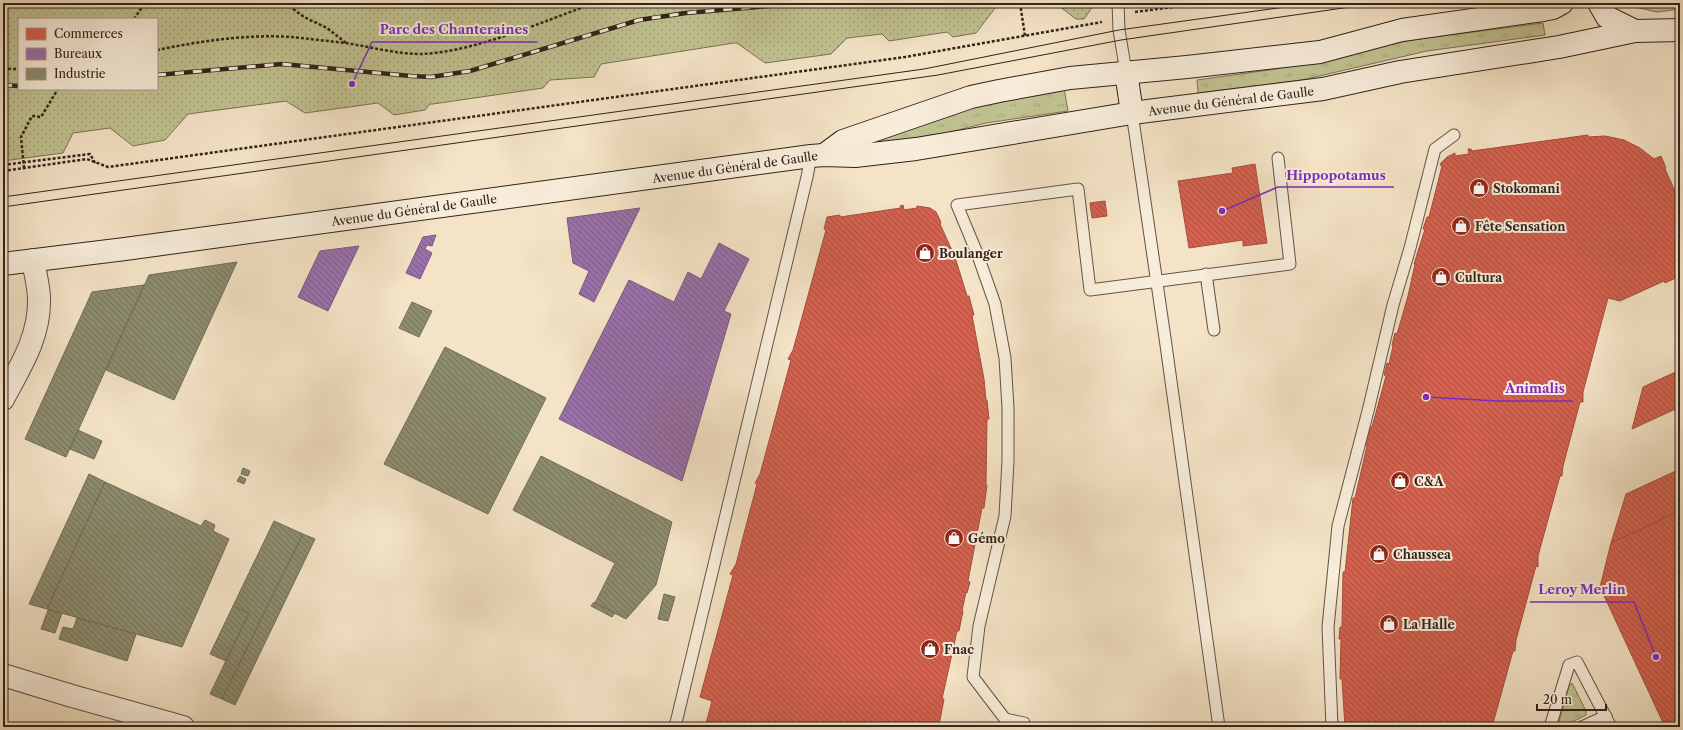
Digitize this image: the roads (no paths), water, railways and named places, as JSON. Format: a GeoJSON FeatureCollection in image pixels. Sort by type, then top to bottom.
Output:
{"type":"FeatureCollection","features":[{"type":"Feature","properties":{"kind":"main road","name":"Avenue du Général de Gaulle"},"geometry":{"type":"LineString","coordinates":[[817,155],[843,141],[971,97],[1070,78],[1320,52],[1402,30],[1548,9],[1562,3]]}},
{"type":"Feature","properties":{"kind":"main road"},"geometry":{"type":"LineString","coordinates":[[1599,3],[1607,17],[1635,31]]}},
{"type":"Feature","properties":{"kind":"main road","name":"Avenue du Général de Gaulle"},"geometry":{"type":"LineString","coordinates":[[3,264],[133,248],[817,155],[855,156],[916,148],[1132,114],[1323,89],[1400,72],[1559,47],[1635,31],[1680,30]]}},
{"type":"Feature","properties":{"kind":"main road"},"geometry":{"type":"LineString","coordinates":[[1126,72],[1132,114]]}},
{"type":"Feature","properties":{"kind":"main road"},"geometry":{"type":"LineString","coordinates":[[3,399],[32,343],[38,323],[40,298],[33,260]]}},
{"type":"Feature","properties":{"kind":"main road"},"geometry":{"type":"LineString","coordinates":[[3,674],[42,687],[183,727]]}},
{"type":"Feature","properties":{"kind":"main road"},"geometry":{"type":"LineString","coordinates":[[3,690],[42,687]]}},
{"type":"Feature","properties":{"kind":"lane"},"geometry":{"type":"LineString","coordinates":[[1118,3],[1119,30],[1126,72]]}},
{"type":"Feature","properties":{"kind":"lane"},"geometry":{"type":"LineString","coordinates":[[1132,114],[1219,727]]}},
{"type":"Feature","properties":{"kind":"lane"},"geometry":{"type":"LineString","coordinates":[[1332,727],[1328,627],[1338,526],[1368,411],[1392,305],[1410,248],[1435,149],[1454,135]]}},
{"type":"Feature","properties":{"kind":"lane"},"geometry":{"type":"LineString","coordinates":[[675,727],[807,177],[817,155]]}},
{"type":"Feature","properties":{"kind":"lane"},"geometry":{"type":"LineString","coordinates":[[1025,727],[1024,723],[1005,718],[973,677],[979,626],[1005,516],[1008,461],[1008,408],[1005,358],[995,304],[977,253],[957,204],[1078,189],[1090,290],[1290,264],[1278,158]]}},
{"type":"Feature","properties":{"kind":"lane"},"geometry":{"type":"LineString","coordinates":[[1206,274],[1214,330]]}},
{"type":"Feature","properties":{"kind":"lane"},"geometry":{"type":"LineString","coordinates":[[1550,727],[1568,665],[1576,662],[1611,727]]}},
{"type":"Feature","properties":{"kind":"lane"},"geometry":{"type":"LineString","coordinates":[[1582,727],[1606,716]]}},
{"type":"Feature","properties":{"kind":"tram line"},"geometry":{"type":"LineString","coordinates":[[3,197],[924,69],[1119,30],[1314,3]]}},
{"type":"Feature","properties":{"kind":"tram line"},"geometry":{"type":"LineString","coordinates":[[3,207],[938,75],[1121,40],[1378,3]]}},
{"type":"Feature","properties":{"kind":"railway"},"geometry":{"type":"LineString","coordinates":[[158,75],[282,64],[431,77],[470,71],[639,20],[686,13],[804,3]]}},
{"type":"Feature","properties":{"kind":"railway"},"geometry":{"type":"LineString","coordinates":[[3,85],[18,86]]}},
{"type":"Feature","properties":{"kind":"place","name":"Parc des Chanteraines"},"geometry":{"type":"Point","coordinates":[352,84]}},
{"type":"Feature","properties":{"kind":"place","name":"Stokomani"},"geometry":{"type":"Point","coordinates":[1479,188]}},
{"type":"Feature","properties":{"kind":"place","name":"Hippopotamus"},"geometry":{"type":"Point","coordinates":[1222,211]}},
{"type":"Feature","properties":{"kind":"place","name":"Fête Sensation"},"geometry":{"type":"Point","coordinates":[1461,226]}},
{"type":"Feature","properties":{"kind":"place","name":"Boulanger"},"geometry":{"type":"Point","coordinates":[925,253]}},
{"type":"Feature","properties":{"kind":"place","name":"Cultura"},"geometry":{"type":"Point","coordinates":[1441,277]}},
{"type":"Feature","properties":{"kind":"place","name":"Animalis"},"geometry":{"type":"Point","coordinates":[1426,397]}},
{"type":"Feature","properties":{"kind":"place","name":"C&A"},"geometry":{"type":"Point","coordinates":[1400,481]}},
{"type":"Feature","properties":{"kind":"place","name":"Gémo"},"geometry":{"type":"Point","coordinates":[954,538]}},
{"type":"Feature","properties":{"kind":"place","name":"Chaussea"},"geometry":{"type":"Point","coordinates":[1379,554]}},
{"type":"Feature","properties":{"kind":"place","name":"La Halle"},"geometry":{"type":"Point","coordinates":[1389,624]}},
{"type":"Feature","properties":{"kind":"place","name":"Fnac"},"geometry":{"type":"Point","coordinates":[930,649]}},
{"type":"Feature","properties":{"kind":"place","name":"Leroy Merlin"},"geometry":{"type":"Point","coordinates":[1656,657]}}]}
